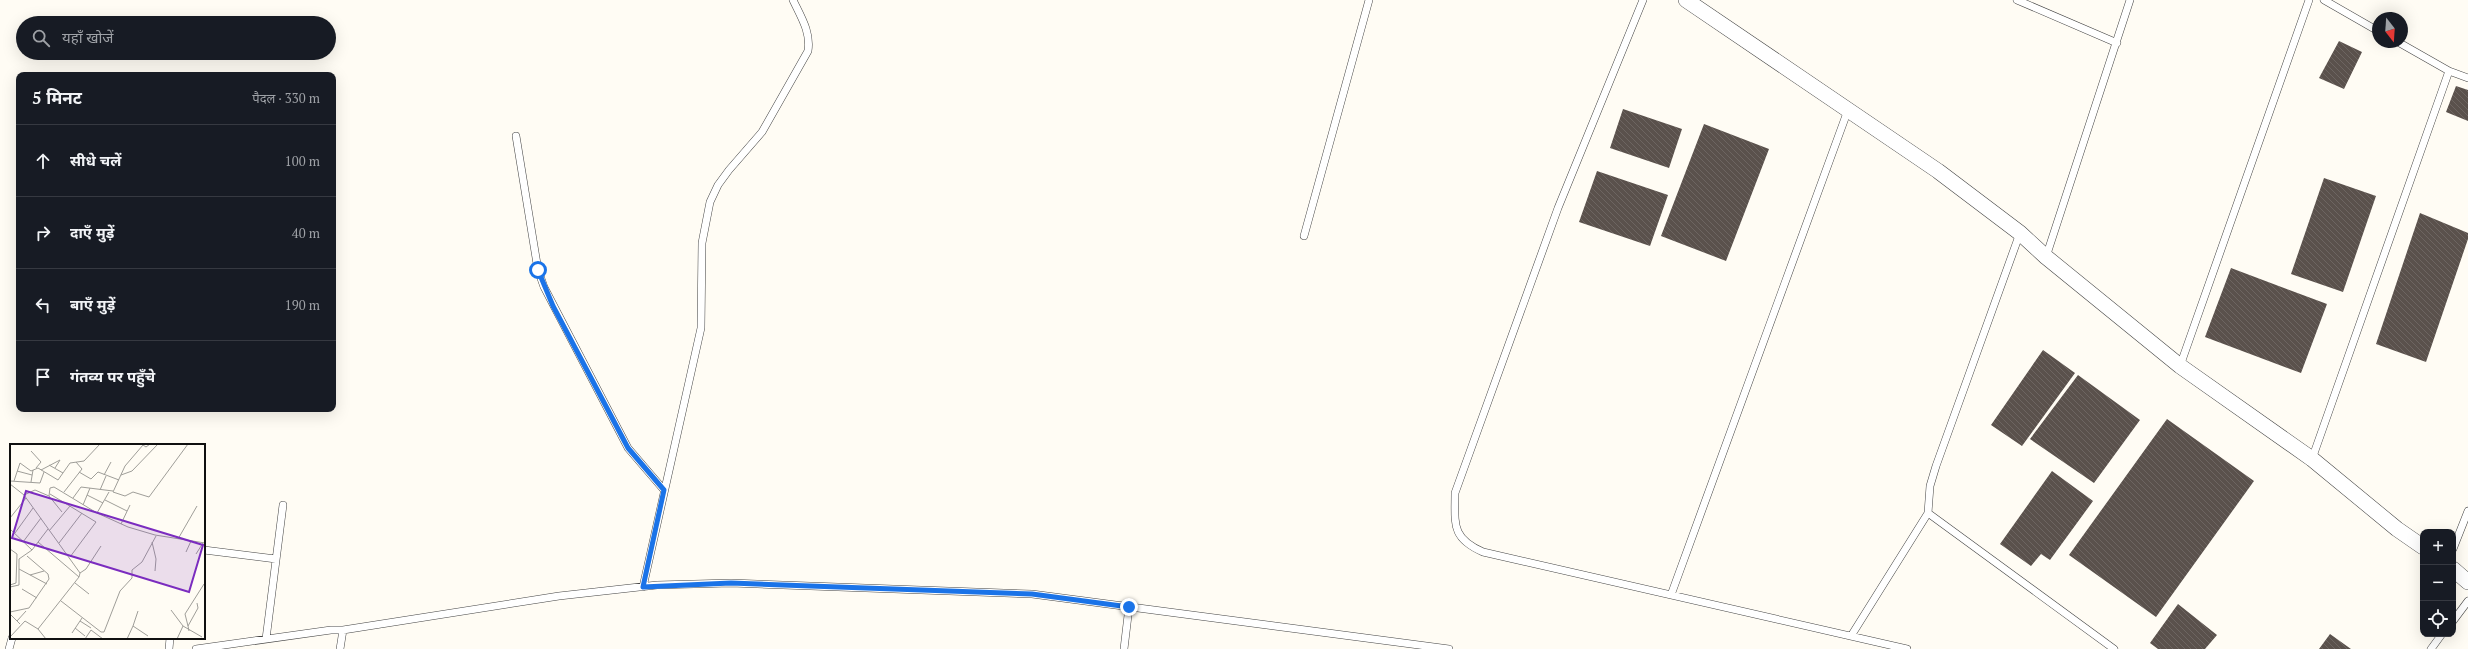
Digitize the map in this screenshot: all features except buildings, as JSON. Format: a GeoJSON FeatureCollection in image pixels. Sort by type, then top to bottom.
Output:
{"type":"FeatureCollection","features":[{"type":"Feature","properties":{"kind":"street"},"geometry":{"type":"LineString","coordinates":[[1686,0],[1938,171],[2020,233],[2046,257],[2180,366],[2312,459],[2397,529],[2420,545]]}},
{"type":"Feature","properties":{"kind":"street"},"geometry":{"type":"LineString","coordinates":[[2456,572],[2468,582]]}},
{"type":"Feature","properties":{"kind":"lane"},"geometry":{"type":"LineString","coordinates":[[643,587],[701,328],[702,243],[710,202],[718,185],[729,170],[762,132],[808,51],[809,41],[807,29],[793,0]]}},
{"type":"Feature","properties":{"kind":"lane"},"geometry":{"type":"LineString","coordinates":[[1304,236],[1369,0]]}},
{"type":"Feature","properties":{"kind":"lane"},"geometry":{"type":"LineString","coordinates":[[1643,0],[1558,208],[1455,493],[1455,518],[1458,532],[1467,545],[1483,552],[1907,649]]}},
{"type":"Feature","properties":{"kind":"lane"},"geometry":{"type":"LineString","coordinates":[[2017,0],[2117,43]]}},
{"type":"Feature","properties":{"kind":"lane"},"geometry":{"type":"LineString","coordinates":[[2046,257],[2130,0]]}},
{"type":"Feature","properties":{"kind":"lane"},"geometry":{"type":"LineString","coordinates":[[2180,366],[2309,0]]}},
{"type":"Feature","properties":{"kind":"lane"},"geometry":{"type":"LineString","coordinates":[[2324,0],[2372,28]]}},
{"type":"Feature","properties":{"kind":"lane"},"geometry":{"type":"LineString","coordinates":[[2408,48],[2449,71],[2468,78]]}},
{"type":"Feature","properties":{"kind":"lane"},"geometry":{"type":"LineString","coordinates":[[2312,459],[2449,71]]}},
{"type":"Feature","properties":{"kind":"lane"},"geometry":{"type":"LineString","coordinates":[[1671,595],[1848,110]]}},
{"type":"Feature","properties":{"kind":"lane"},"geometry":{"type":"LineString","coordinates":[[516,136],[538,270],[544,287],[628,448],[664,490]]}},
{"type":"Feature","properties":{"kind":"lane"},"geometry":{"type":"LineString","coordinates":[[1851,636],[1928,513],[1930,486],[1936,466],[2020,233]]}},
{"type":"Feature","properties":{"kind":"lane"},"geometry":{"type":"LineString","coordinates":[[266,639],[284,505]]}},
{"type":"Feature","properties":{"kind":"lane"},"geometry":{"type":"LineString","coordinates":[[2456,541],[2468,511]]}},
{"type":"Feature","properties":{"kind":"lane"},"geometry":{"type":"LineString","coordinates":[[1928,513],[2114,649]]}},
{"type":"Feature","properties":{"kind":"lane"},"geometry":{"type":"LineString","coordinates":[[205,550],[276,559]]}},
{"type":"Feature","properties":{"kind":"lane"},"geometry":{"type":"LineString","coordinates":[[196,649],[343,630],[559,596],[643,587],[731,583],[1032,594],[1449,649]]}},
{"type":"Feature","properties":{"kind":"lane"},"geometry":{"type":"LineString","coordinates":[[2456,616],[2468,601]]}},
{"type":"Feature","properties":{"kind":"lane"},"geometry":{"type":"LineString","coordinates":[[1124,649],[1129,607]]}},
{"type":"Feature","properties":{"kind":"lane"},"geometry":{"type":"LineString","coordinates":[[340,649],[343,630]]}},
{"type":"Feature","properties":{"kind":"lane"},"geometry":{"type":"LineString","coordinates":[[2431,649],[2440,637]]}},
{"type":"Feature","properties":{"kind":"lane"},"geometry":{"type":"LineString","coordinates":[[9,649],[12,639]]}},
{"type":"Feature","properties":{"kind":"lane"},"geometry":{"type":"LineString","coordinates":[[169,649],[170,639]]}},
{"type":"Feature","properties":{"kind":"route"},"geometry":{"type":"LineString","coordinates":[[538,270],[553,306],[628,448],[664,490],[643,587],[657,585],[731,583],[1032,594],[1129,607]]}}]}
